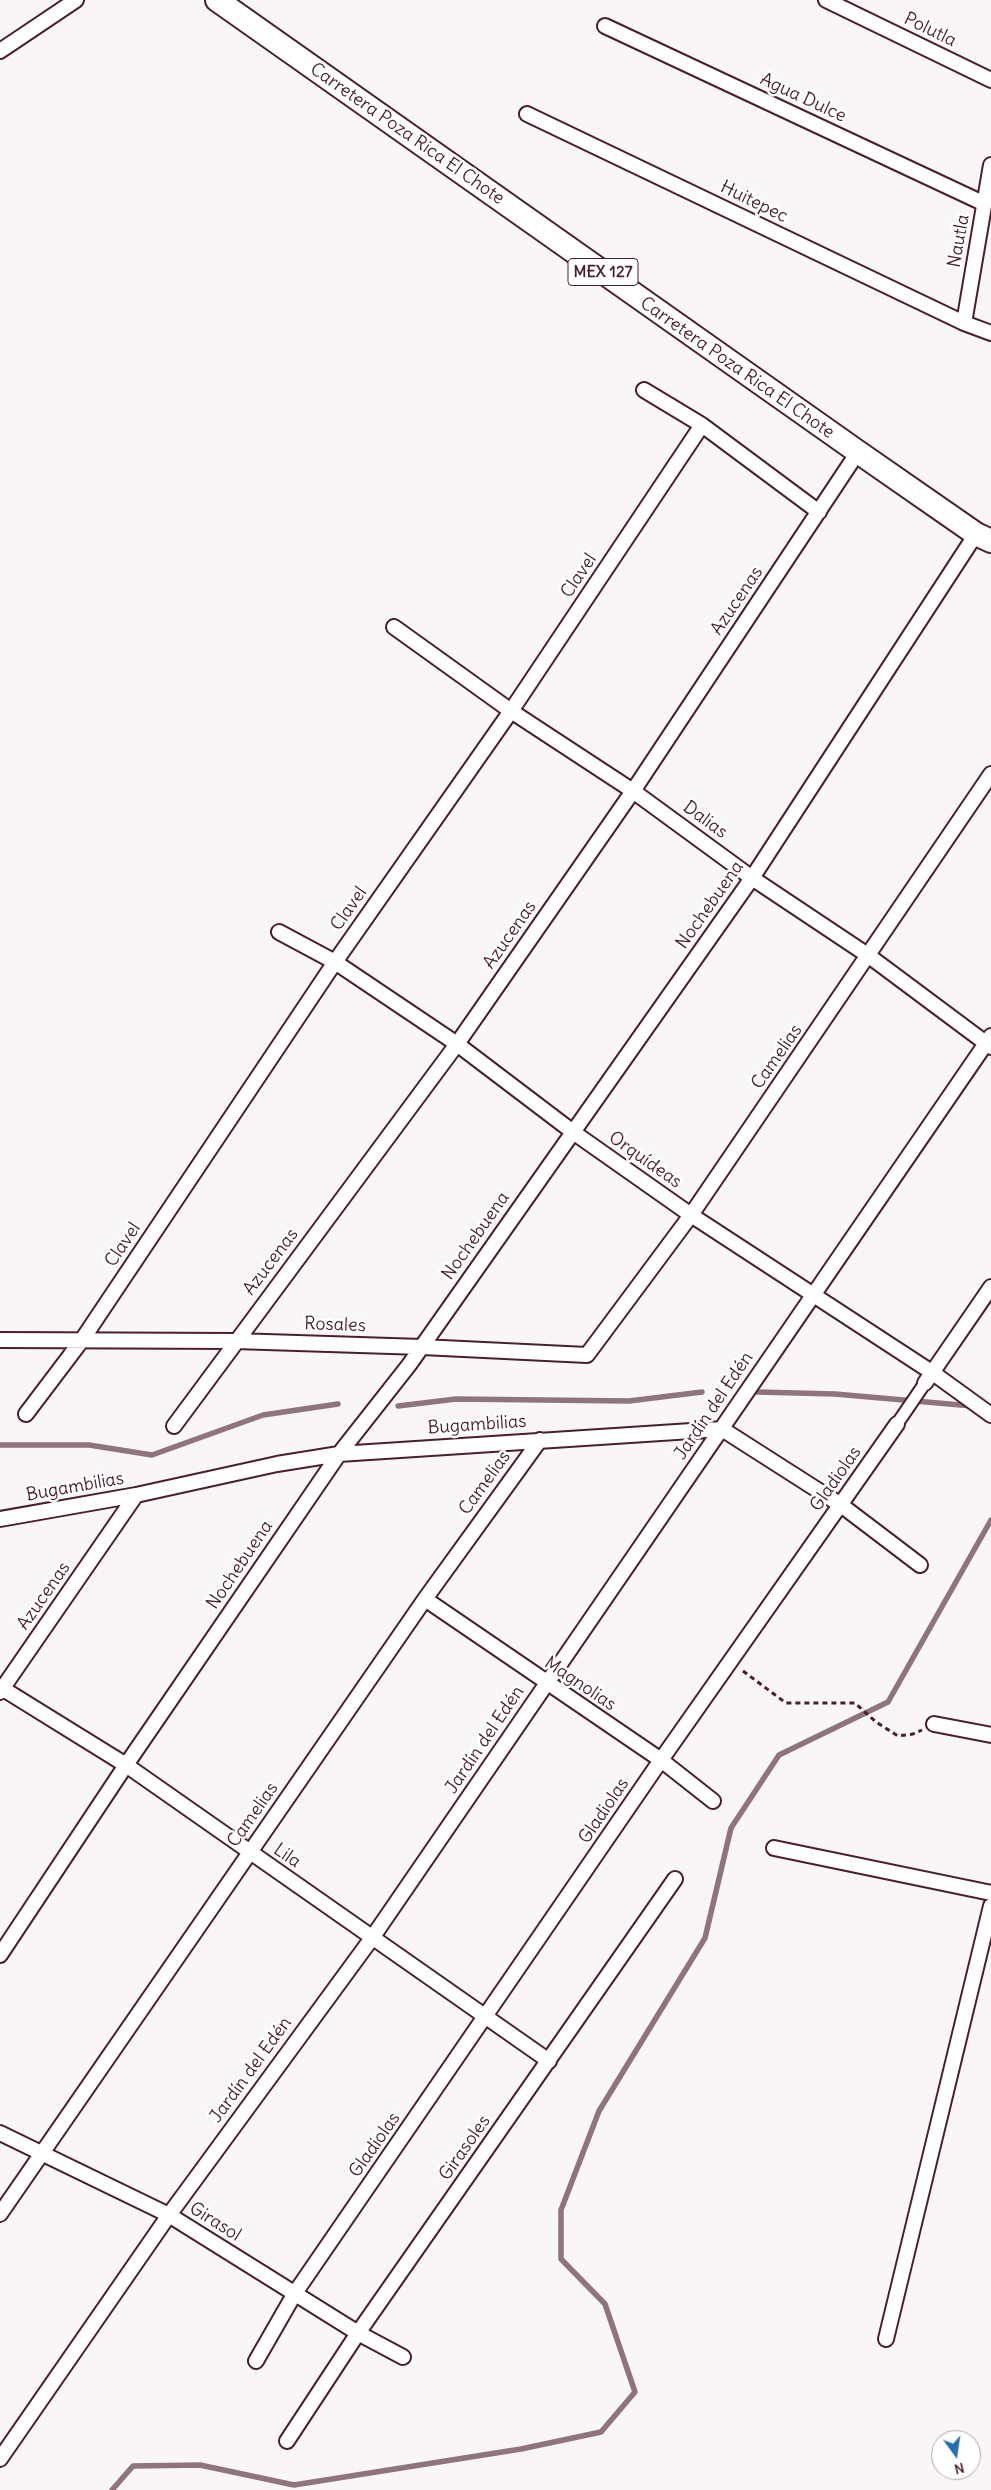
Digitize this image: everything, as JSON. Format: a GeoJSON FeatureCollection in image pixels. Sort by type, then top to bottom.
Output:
{"type":"FeatureCollection","features":[{"type":"Feature","properties":{"kind":"main road","name":"Carretera Poza Rica El Chote"},"geometry":{"type":"LineString","coordinates":[[217,0],[858,452],[984,538]]}},
{"type":"Feature","properties":{"kind":"street"},"geometry":{"type":"LineString","coordinates":[[0,51],[76,0]]}},
{"type":"Feature","properties":{"kind":"street","name":"Polutla"},"geometry":{"type":"LineString","coordinates":[[826,0],[991,80]]}},
{"type":"Feature","properties":{"kind":"street","name":"Agua Dulce"},"geometry":{"type":"LineString","coordinates":[[605,26],[985,204]]}},
{"type":"Feature","properties":{"kind":"street","name":"Huitepec"},"geometry":{"type":"LineString","coordinates":[[527,114],[964,323],[991,333]]}},
{"type":"Feature","properties":{"kind":"street","name":"Nautla"},"geometry":{"type":"LineString","coordinates":[[964,323],[991,165]]}},
{"type":"Feature","properties":{"kind":"street"},"geometry":{"type":"LineString","coordinates":[[644,390],[702,424],[819,512]]}},
{"type":"Feature","properties":{"kind":"street","name":"Clavel"},"geometry":{"type":"LineString","coordinates":[[26,1414],[82,1340],[335,962],[511,711],[702,424]]}},
{"type":"Feature","properties":{"kind":"street","name":"Azucenas"},"geometry":{"type":"LineString","coordinates":[[174,1426],[235,1341],[457,1044],[633,791],[858,452]]}},
{"type":"Feature","properties":{"kind":"street","name":"Nochebuena"},"geometry":{"type":"LineString","coordinates":[[0,1955],[126,1765],[339,1454],[422,1347],[752,878],[984,538]]}},
{"type":"Feature","properties":{"kind":"street","name":"Dalias"},"geometry":{"type":"LineString","coordinates":[[394,627],[511,711],[633,791],[752,878],[869,956],[989,1042]]}},
{"type":"Feature","properties":{"kind":"street","name":"Camelias"},"geometry":{"type":"LineString","coordinates":[[587,1355],[691,1215],[991,774]]}},
{"type":"Feature","properties":{"kind":"street","name":"Orquídeas"},"geometry":{"type":"LineString","coordinates":[[279,932],[335,962],[457,1044],[573,1132],[691,1215],[814,1294],[929,1378],[991,1415]]}},
{"type":"Feature","properties":{"kind":"street","name":"Jardín del Edén"},"geometry":{"type":"LineString","coordinates":[[0,2459],[169,2215],[372,1938],[989,1042]]}},
{"type":"Feature","properties":{"kind":"street","name":"Gladiolas"},"geometry":{"type":"LineString","coordinates":[[256,2362],[295,2293],[661,1760],[841,1505],[991,1287]]}},
{"type":"Feature","properties":{"kind":"street","name":"Rosales"},"geometry":{"type":"LineString","coordinates":[[0,1340],[235,1341],[587,1355]]}},
{"type":"Feature","properties":{"kind":"street"},"geometry":{"type":"LineString","coordinates":[[722,1428],[841,1505],[920,1565]]}},
{"type":"Feature","properties":{"kind":"street","name":"Bugambilias"},"geometry":{"type":"LineString","coordinates":[[0,1519],[136,1496],[277,1464],[339,1454],[722,1428]]}},
{"type":"Feature","properties":{"kind":"street","name":"Camelias"},"geometry":{"type":"LineString","coordinates":[[0,2214],[425,1599],[540,1440]]}},
{"type":"Feature","properties":{"kind":"street","name":"Azucenas"},"geometry":{"type":"LineString","coordinates":[[1,1689],[136,1496]]}},
{"type":"Feature","properties":{"kind":"street","name":"Magnolias"},"geometry":{"type":"LineString","coordinates":[[425,1599],[546,1684],[661,1760],[714,1801]]}},
{"type":"Feature","properties":{"kind":"street","name":"Lila"},"geometry":{"type":"LineString","coordinates":[[1,1689],[126,1765],[549,2061]]}},
{"type":"Feature","properties":{"kind":"street"},"geometry":{"type":"LineString","coordinates":[[934,1724],[991,1735]]}},
{"type":"Feature","properties":{"kind":"street"},"geometry":{"type":"LineString","coordinates":[[774,1848],[991,1893]]}},
{"type":"Feature","properties":{"kind":"street","name":"Girasoles"},"geometry":{"type":"LineString","coordinates":[[287,2441],[358,2333],[676,1879]]}},
{"type":"Feature","properties":{"kind":"street"},"geometry":{"type":"LineString","coordinates":[[886,2339],[991,1906]]}},
{"type":"Feature","properties":{"kind":"street","name":"Girasol"},"geometry":{"type":"LineString","coordinates":[[0,2133],[169,2215],[358,2333],[403,2357]]}},
{"type":"Feature","properties":{"kind":"path"},"geometry":{"type":"LineString","coordinates":[[730,1662],[786,1703],[855,1703],[876,1722],[898,1736],[913,1734],[934,1724]]}},
{"type":"Feature","properties":{"kind":"waterway"},"geometry":{"type":"LineString","coordinates":[[398,1406],[456,1399],[629,1401],[702,1392]]}},
{"type":"Feature","properties":{"kind":"waterway"},"geometry":{"type":"LineString","coordinates":[[757,1392],[835,1394],[972,1406]]}},
{"type":"Feature","properties":{"kind":"waterway"},"geometry":{"type":"LineString","coordinates":[[0,1445],[89,1445],[152,1455],[263,1415],[338,1404]]}},
{"type":"Feature","properties":{"kind":"waterway"},"geometry":{"type":"LineString","coordinates":[[112,2490],[133,2466],[200,2465],[294,2485],[521,2449],[601,2432],[635,2392],[605,2304],[561,2259],[561,2210],[599,2111],[705,1938],[731,1828],[779,1755],[888,1702],[991,1520]]}}]}
